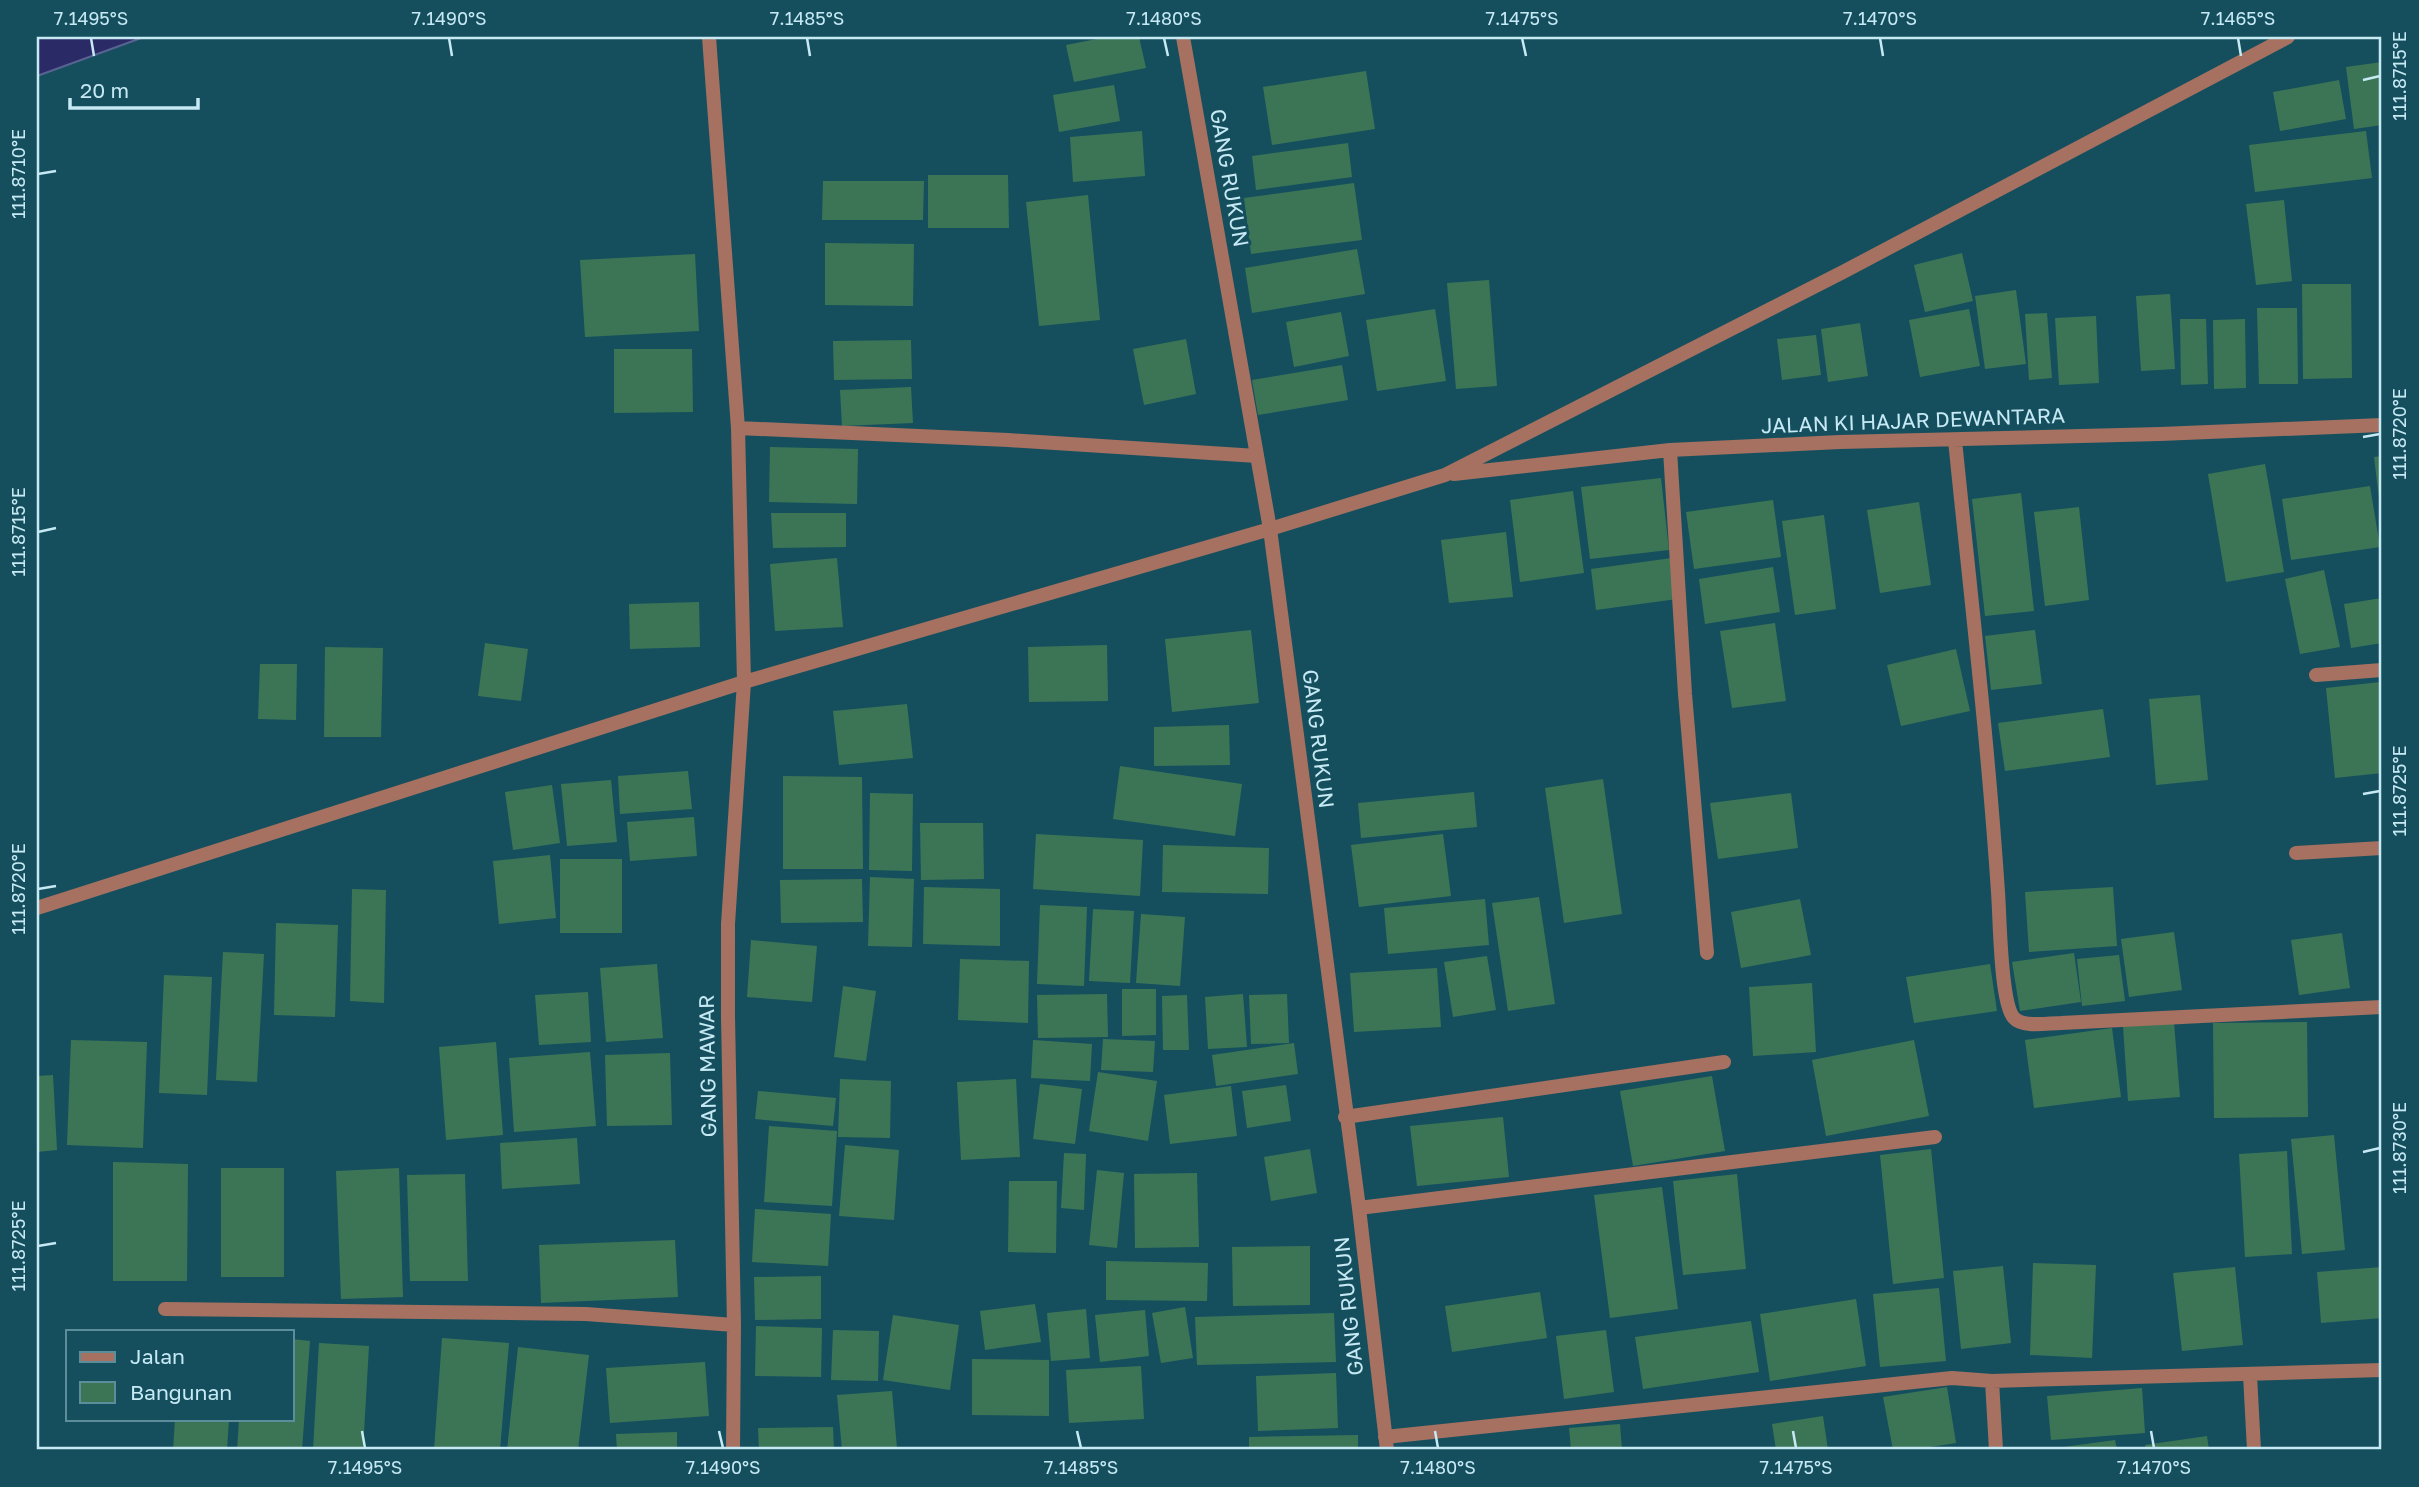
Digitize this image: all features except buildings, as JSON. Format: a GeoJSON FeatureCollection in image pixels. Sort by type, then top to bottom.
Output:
{"type":"FeatureCollection","features":[{"type":"Feature","properties":{"kind":"street","name":"GANG MAWAR"},"geometry":{"type":"LineString","coordinates":[[709,37],[738,428],[744,682],[728,924],[734,1325],[733,1450]]}},
{"type":"Feature","properties":{"kind":"street","name":"GANG RUKUN"},"geometry":{"type":"LineString","coordinates":[[1183,37],[1270,530],[1359,1208],[1386,1444]]}},
{"type":"Feature","properties":{"kind":"street"},"geometry":{"type":"LineString","coordinates":[[37,908],[744,682],[1270,530],[1445,475],[1843,272],[2288,37]]}},
{"type":"Feature","properties":{"kind":"street","name":"JALAN KI HAJAR DEWANTARA"},"geometry":{"type":"LineString","coordinates":[[1445,475],[1670,450],[2382,425]]}},
{"type":"Feature","properties":{"kind":"street"},"geometry":{"type":"LineString","coordinates":[[738,428],[1008,439],[1257,456]]}},
{"type":"Feature","properties":{"kind":"street"},"geometry":{"type":"LineString","coordinates":[[1955,440],[1996,854],[2004,984],[2008,1008],[2015,1019],[2022,1022],[2061,1023],[2382,1007]]}},
{"type":"Feature","properties":{"kind":"street"},"geometry":{"type":"LineString","coordinates":[[1670,450],[1685,694],[1707,953]]}},
{"type":"Feature","properties":{"kind":"street"},"geometry":{"type":"LineString","coordinates":[[2316,675],[2382,670]]}},
{"type":"Feature","properties":{"kind":"street"},"geometry":{"type":"LineString","coordinates":[[2296,853],[2382,848]]}},
{"type":"Feature","properties":{"kind":"street"},"geometry":{"type":"LineString","coordinates":[[1345,1117],[1724,1062]]}},
{"type":"Feature","properties":{"kind":"street"},"geometry":{"type":"LineString","coordinates":[[1359,1208],[1935,1136]]}},
{"type":"Feature","properties":{"kind":"street"},"geometry":{"type":"LineString","coordinates":[[165,1309],[586,1314],[734,1325]]}},
{"type":"Feature","properties":{"kind":"street"},"geometry":{"type":"LineString","coordinates":[[1386,1444],[1952,1378],[1992,1381],[2382,1370]]}},
{"type":"Feature","properties":{"kind":"street"},"geometry":{"type":"LineString","coordinates":[[2250,1375],[2254,1450]]}},
{"type":"Feature","properties":{"kind":"street"},"geometry":{"type":"LineString","coordinates":[[1992,1381],[1996,1450]]}},
{"type":"Feature","properties":{"kind":"shaded area"},"geometry":{"type":"Polygon","coordinates":[[[37,37],[144,37],[37,76],[37,37]]]}}]}
